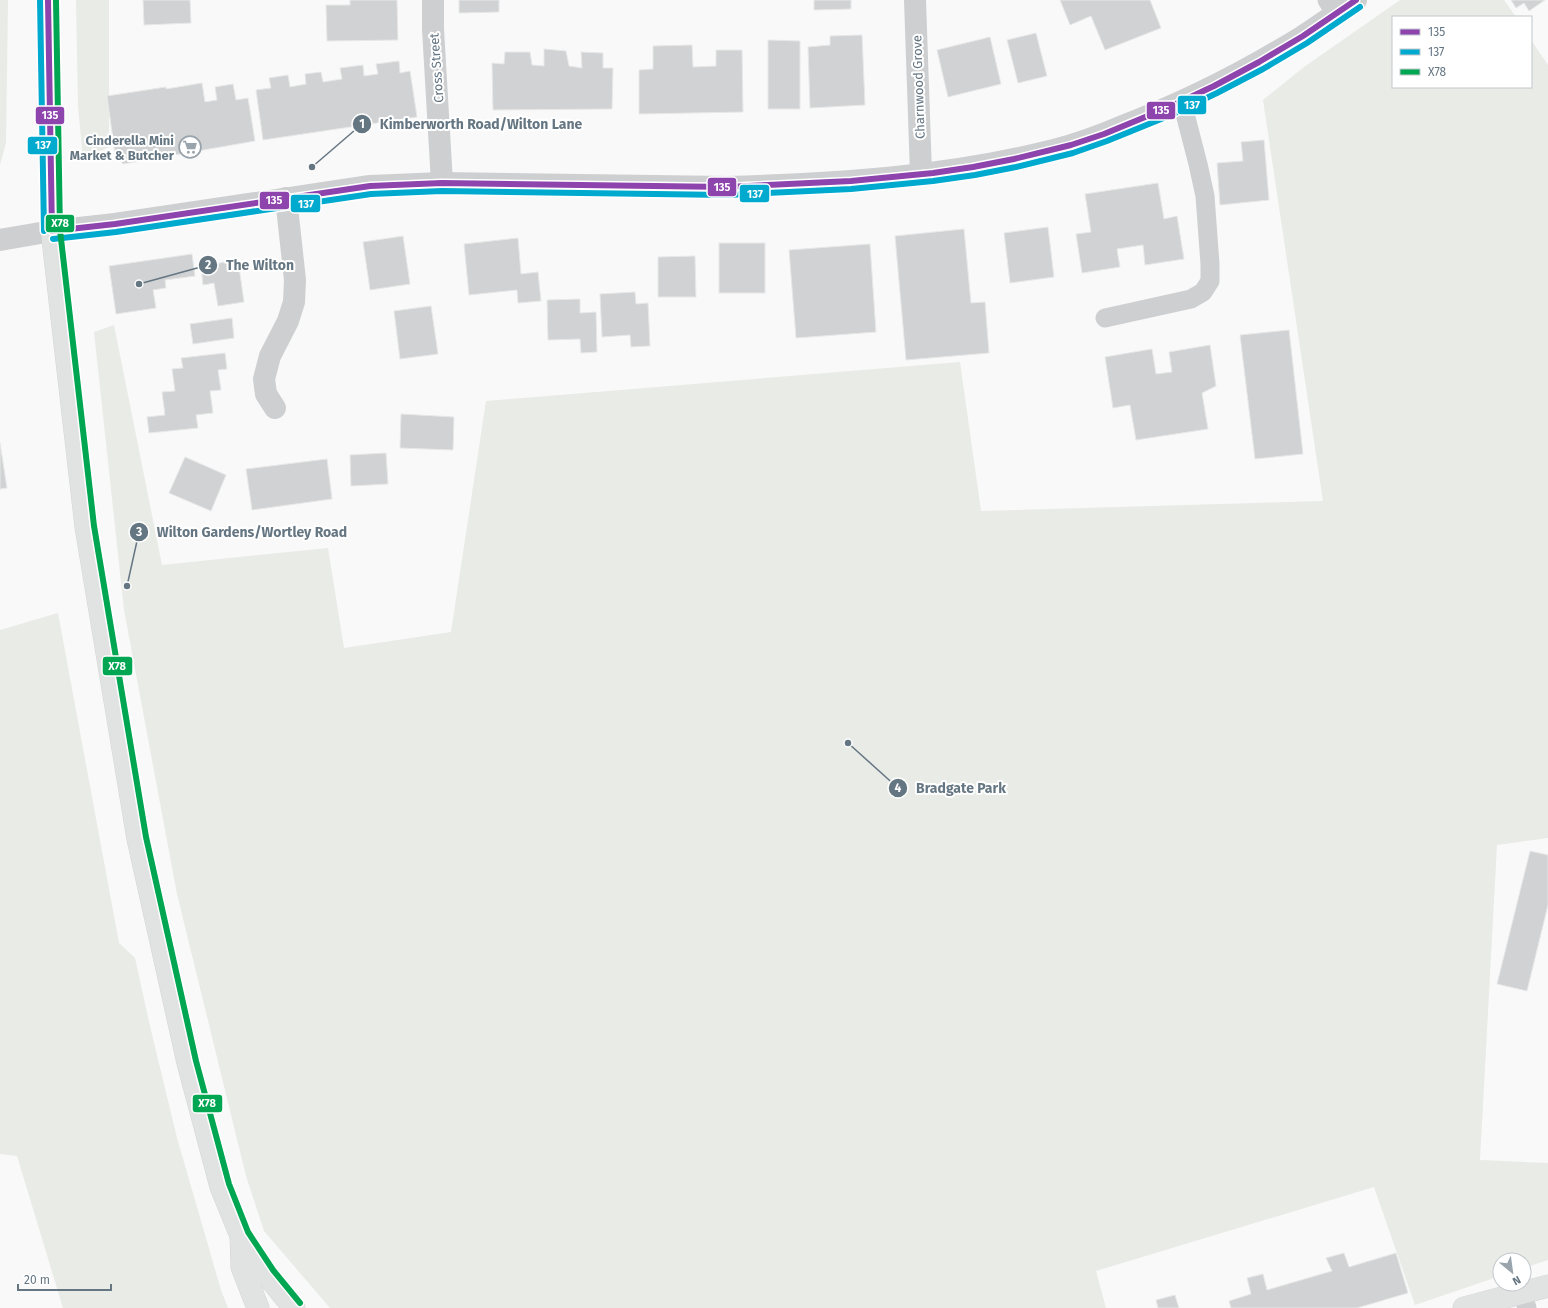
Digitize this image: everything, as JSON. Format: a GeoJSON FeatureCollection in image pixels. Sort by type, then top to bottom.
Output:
{"type":"FeatureCollection","features":[{"type":"Feature","properties":{"kind":"main road"},"geometry":{"type":"LineString","coordinates":[[48,0],[52,231],[86,527],[138,839],[188,1063],[221,1187],[241,1236],[268,1276],[294,1308]]}},
{"type":"Feature","properties":{"kind":"main road"},"geometry":{"type":"LineString","coordinates":[[241,1236],[242,1267],[258,1308]]}},
{"type":"Feature","properties":{"kind":"main road"},"geometry":{"type":"LineString","coordinates":[[1464,1308],[1524,1301],[1548,1286]]}},
{"type":"Feature","properties":{"kind":"street","name":"Cross Street"},"geometry":{"type":"LineString","coordinates":[[433,0],[442,183]]}},
{"type":"Feature","properties":{"kind":"street","name":"Charnwood Grove"},"geometry":{"type":"LineString","coordinates":[[915,0],[921,174]]}},
{"type":"Feature","properties":{"kind":"street"},"geometry":{"type":"LineString","coordinates":[[0,240],[52,231],[100,226],[370,186],[442,183],[727,187],[819,184],[921,174],[995,163],[1055,150],[1141,120],[1182,102],[1253,66],[1304,35],[1332,7],[1356,0]]}},
{"type":"Feature","properties":{"kind":"street"},"geometry":{"type":"LineString","coordinates":[[275,408],[266,394],[264,378],[270,356],[288,321],[294,302],[294,280],[286,198]]}},
{"type":"Feature","properties":{"kind":"lane"},"geometry":{"type":"LineString","coordinates":[[1105,318],[1191,299],[1203,292],[1210,281],[1205,196],[1182,102]]}},
{"type":"Feature","properties":{"kind":"shaded area"},"geometry":{"type":"Polygon","coordinates":[[[0,0],[8,0],[6,143],[0,165],[0,0]]]}},
{"type":"Feature","properties":{"kind":"shaded area"},"geometry":{"type":"Polygon","coordinates":[[[76,0],[109,0],[109,147],[83,159],[78,106],[76,0]]]}},
{"type":"Feature","properties":{"kind":"shaded area"},"geometry":{"type":"Polygon","coordinates":[[[1400,0],[1504,0],[1515,16],[1392,16],[1392,88],[1532,88],[1532,41],[1548,65],[1548,838],[1497,845],[1480,1160],[1548,1163],[1548,1260],[1532,1265],[1532,1252],[1492,1252],[1492,1279],[1415,1305],[1374,1187],[1096,1271],[1106,1308],[330,1308],[264,1231],[246,1176],[177,894],[124,610],[94,332],[114,325],[162,565],[328,548],[344,648],[451,632],[486,401],[960,362],[981,511],[1323,501],[1263,100],[1304,67],[1400,0]]]}},
{"type":"Feature","properties":{"kind":"shaded area"},"geometry":{"type":"Polygon","coordinates":[[[58,613],[119,943],[135,958],[177,1138],[221,1290],[228,1308],[63,1308],[17,1156],[0,1154],[0,630],[58,613]]]}},
{"type":"Feature","properties":{"kind":"building"},"geometry":{"type":"Polygon","coordinates":[[[143,0],[190,0],[191,23],[144,25],[143,0]]]}},
{"type":"Feature","properties":{"kind":"building"},"geometry":{"type":"Polygon","coordinates":[[[350,0],[397,0],[398,40],[327,41],[326,5],[350,5],[350,0]]]}},
{"type":"Feature","properties":{"kind":"building"},"geometry":{"type":"Polygon","coordinates":[[[459,0],[499,0],[499,12],[459,13],[459,0]]]}},
{"type":"Feature","properties":{"kind":"building"},"geometry":{"type":"Polygon","coordinates":[[[814,0],[851,0],[851,9],[814,10],[814,0]]]}},
{"type":"Feature","properties":{"kind":"building"},"geometry":{"type":"Polygon","coordinates":[[[1060,0],[1150,0],[1161,28],[1105,50],[1091,16],[1070,25],[1060,0]]]}},
{"type":"Feature","properties":{"kind":"building"},"geometry":{"type":"Polygon","coordinates":[[[1511,0],[1545,0],[1529,11],[1524,3],[1516,8],[1511,0]]]}},
{"type":"Feature","properties":{"kind":"building"},"geometry":{"type":"Polygon","coordinates":[[[1036,33],[1047,76],[1018,83],[1007,40],[1036,33]]]}},
{"type":"Feature","properties":{"kind":"building"},"geometry":{"type":"Polygon","coordinates":[[[862,35],[865,105],[810,108],[808,47],[830,45],[830,36],[862,35]]]}},
{"type":"Feature","properties":{"kind":"building"},"geometry":{"type":"Polygon","coordinates":[[[990,37],[1001,84],[948,97],[937,50],[990,37]]]}},
{"type":"Feature","properties":{"kind":"building"},"geometry":{"type":"Polygon","coordinates":[[[768,40],[800,41],[800,109],[768,109],[768,40]]]}},
{"type":"Feature","properties":{"kind":"building"},"geometry":{"type":"Polygon","coordinates":[[[692,45],[693,67],[716,66],[716,50],[742,50],[743,112],[639,114],[639,70],[653,69],[653,46],[692,45]]]}},
{"type":"Feature","properties":{"kind":"building"},"geometry":{"type":"Polygon","coordinates":[[[544,49],[566,51],[569,66],[582,68],[581,52],[603,53],[603,68],[613,68],[612,109],[493,110],[492,63],[504,64],[505,52],[530,52],[532,65],[544,66],[544,49]]]}},
{"type":"Feature","properties":{"kind":"building"},"geometry":{"type":"Polygon","coordinates":[[[399,61],[400,73],[410,71],[417,117],[263,140],[256,90],[271,88],[269,78],[288,75],[290,87],[306,84],[305,74],[321,72],[323,82],[342,79],[340,68],[363,65],[364,76],[378,74],[376,64],[399,61]]]}},
{"type":"Feature","properties":{"kind":"building"},"geometry":{"type":"Polygon","coordinates":[[[202,83],[205,102],[217,100],[215,87],[233,84],[236,100],[248,98],[255,141],[123,164],[115,154],[107,96],[202,83]]]}},
{"type":"Feature","properties":{"kind":"building"},"geometry":{"type":"Polygon","coordinates":[[[1264,140],[1269,200],[1220,205],[1217,163],[1243,161],[1241,142],[1264,140]]]}},
{"type":"Feature","properties":{"kind":"building"},"geometry":{"type":"Polygon","coordinates":[[[1158,183],[1164,219],[1177,216],[1184,259],[1145,265],[1143,245],[1117,249],[1120,267],[1082,273],[1076,234],[1091,232],[1085,194],[1158,183]]]}},
{"type":"Feature","properties":{"kind":"building"},"geometry":{"type":"Polygon","coordinates":[[[1048,227],[1054,277],[1010,283],[1004,233],[1048,227]]]}},
{"type":"Feature","properties":{"kind":"building"},"geometry":{"type":"Polygon","coordinates":[[[964,229],[971,303],[985,302],[989,353],[906,360],[895,236],[964,229]]]}},
{"type":"Feature","properties":{"kind":"building"},"geometry":{"type":"Polygon","coordinates":[[[403,236],[410,284],[370,290],[363,242],[403,236]]]}},
{"type":"Feature","properties":{"kind":"building"},"geometry":{"type":"Polygon","coordinates":[[[518,238],[521,274],[538,272],[541,301],[518,303],[517,290],[469,295],[464,244],[518,238]]]}},
{"type":"Feature","properties":{"kind":"building"},"geometry":{"type":"Polygon","coordinates":[[[719,243],[765,243],[765,293],[719,293],[719,243]]]}},
{"type":"Feature","properties":{"kind":"building"},"geometry":{"type":"Polygon","coordinates":[[[870,244],[876,332],[796,338],[789,250],[870,244]]]}},
{"type":"Feature","properties":{"kind":"building"},"geometry":{"type":"Polygon","coordinates":[[[192,254],[195,276],[165,280],[166,288],[153,290],[156,308],[116,314],[109,266],[192,254]]]}},
{"type":"Feature","properties":{"kind":"building"},"geometry":{"type":"Polygon","coordinates":[[[695,256],[696,297],[658,297],[658,257],[695,256]]]}},
{"type":"Feature","properties":{"kind":"building"},"geometry":{"type":"Polygon","coordinates":[[[238,260],[244,302],[218,306],[214,283],[203,285],[201,266],[238,260]]]}},
{"type":"Feature","properties":{"kind":"building"},"geometry":{"type":"Polygon","coordinates":[[[635,292],[636,304],[648,303],[650,346],[631,347],[630,335],[602,337],[600,294],[635,292]]]}},
{"type":"Feature","properties":{"kind":"building"},"geometry":{"type":"Polygon","coordinates":[[[580,299],[580,313],[596,312],[597,352],[581,353],[580,339],[548,340],[547,300],[580,299]]]}},
{"type":"Feature","properties":{"kind":"building"},"geometry":{"type":"Polygon","coordinates":[[[431,306],[438,354],[400,359],[394,311],[431,306]]]}},
{"type":"Feature","properties":{"kind":"building"},"geometry":{"type":"Polygon","coordinates":[[[232,318],[234,338],[193,344],[190,324],[232,318]]]}},
{"type":"Feature","properties":{"kind":"building"},"geometry":{"type":"Polygon","coordinates":[[[1289,330],[1303,454],[1255,459],[1240,335],[1289,330]]]}},
{"type":"Feature","properties":{"kind":"building"},"geometry":{"type":"Polygon","coordinates":[[[1210,345],[1216,386],[1202,393],[1208,429],[1136,440],[1130,405],[1113,408],[1105,357],[1152,349],[1156,374],[1172,372],[1169,352],[1210,345]]]}},
{"type":"Feature","properties":{"kind":"building"},"geometry":{"type":"Polygon","coordinates":[[[225,353],[227,369],[218,370],[221,390],[210,391],[213,413],[196,415],[198,428],[149,433],[147,417],[165,415],[162,392],[175,391],[172,369],[183,368],[181,358],[225,353]]]}},
{"type":"Feature","properties":{"kind":"building"},"geometry":{"type":"Polygon","coordinates":[[[401,414],[454,417],[453,450],[400,448],[401,414]]]}},
{"type":"Feature","properties":{"kind":"building"},"geometry":{"type":"Polygon","coordinates":[[[0,443],[7,488],[0,489],[0,443]]]}},
{"type":"Feature","properties":{"kind":"building"},"geometry":{"type":"Polygon","coordinates":[[[386,453],[388,484],[351,486],[350,455],[386,453]]]}},
{"type":"Feature","properties":{"kind":"building"},"geometry":{"type":"Polygon","coordinates":[[[185,457],[226,475],[211,511],[169,493],[185,457]]]}},
{"type":"Feature","properties":{"kind":"building"},"geometry":{"type":"Polygon","coordinates":[[[327,459],[332,499],[252,510],[246,469],[327,459]]]}},
{"type":"Feature","properties":{"kind":"building"},"geometry":{"type":"Polygon","coordinates":[[[1530,851],[1548,855],[1548,905],[1527,991],[1497,984],[1530,851]]]}},
{"type":"Feature","properties":{"kind":"building"},"geometry":{"type":"Polygon","coordinates":[[[1344,1253],[1349,1267],[1396,1253],[1408,1293],[1357,1308],[1231,1308],[1229,1301],[1251,1294],[1247,1278],[1263,1274],[1267,1290],[1332,1271],[1326,1258],[1344,1253]]]}},
{"type":"Feature","properties":{"kind":"building"},"geometry":{"type":"Polygon","coordinates":[[[1175,1295],[1179,1308],[1158,1308],[1156,1300],[1175,1295]]]}},
{"type":"Feature","properties":{"kind":"transit line","name":"137"},"geometry":{"type":"LineString","coordinates":[[40,0],[44,231]]}},
{"type":"Feature","properties":{"kind":"transit line","name":"135"},"geometry":{"type":"LineString","coordinates":[[48,0],[52,231]]}},
{"type":"Feature","properties":{"kind":"transit line","name":"X78"},"geometry":{"type":"LineString","coordinates":[[56,0],[60,230],[94,526],[146,837],[196,1061],[229,1184],[248,1232],[273,1270],[300,1303]]}},
{"type":"Feature","properties":{"kind":"transit line","name":"135"},"geometry":{"type":"LineString","coordinates":[[52,231],[115,224],[370,186],[442,183],[727,187],[851,181],[933,173],[973,167],[1071,145],[1104,134],[1167,108],[1214,86],[1259,62],[1303,36],[1356,0]]}},
{"type":"Feature","properties":{"kind":"transit line","name":"137"},"geometry":{"type":"LineString","coordinates":[[53,239],[116,232],[371,194],[442,191],[727,195],[851,189],[933,181],[975,175],[1073,153],[1171,115],[1263,69],[1307,43],[1360,7]]}},
{"type":"Feature","properties":{"kind":"place","name":"Cinderella Mini Market & Butcher"},"geometry":{"type":"Point","coordinates":[190,147]}},
{"type":"Feature","properties":{"kind":"place","name":"Kimberworth Road/Wilton Lane"},"geometry":{"type":"Point","coordinates":[312,167]}},
{"type":"Feature","properties":{"kind":"place","name":"The Wilton"},"geometry":{"type":"Point","coordinates":[139,284]}},
{"type":"Feature","properties":{"kind":"place","name":"Wilton Gardens/Wortley Road"},"geometry":{"type":"Point","coordinates":[127,586]}},
{"type":"Feature","properties":{"kind":"place","name":"Bradgate Park"},"geometry":{"type":"Point","coordinates":[848,743]}}]}
